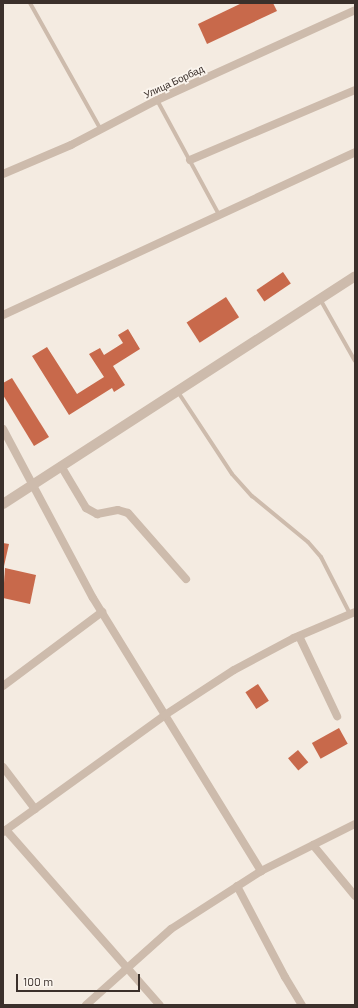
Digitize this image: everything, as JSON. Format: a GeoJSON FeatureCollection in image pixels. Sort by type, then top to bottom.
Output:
{"type":"FeatureCollection","features":[{"type":"Feature","properties":{"kind":"street","name":"Улица Борбад"},"geometry":{"type":"LineString","coordinates":[[3,174],[71,145],[100,128],[157,100],[355,10]]}},
{"type":"Feature","properties":{"kind":"street"},"geometry":{"type":"LineString","coordinates":[[190,160],[355,90]]}},
{"type":"Feature","properties":{"kind":"street"},"geometry":{"type":"LineString","coordinates":[[3,315],[218,213],[355,152]]}},
{"type":"Feature","properties":{"kind":"street"},"geometry":{"type":"LineString","coordinates":[[3,504],[355,276]]}},
{"type":"Feature","properties":{"kind":"street"},"geometry":{"type":"LineString","coordinates":[[3,429],[31,485],[102,612],[261,872]]}},
{"type":"Feature","properties":{"kind":"street"},"geometry":{"type":"LineString","coordinates":[[61,466],[86,508],[97,514],[118,510],[128,513],[186,579]]}},
{"type":"Feature","properties":{"kind":"street"},"geometry":{"type":"LineString","coordinates":[[3,686],[102,612]]}},
{"type":"Feature","properties":{"kind":"street"},"geometry":{"type":"LineString","coordinates":[[160,1005],[5,831],[164,715],[234,670],[299,636],[353,613]]}},
{"type":"Feature","properties":{"kind":"street"},"geometry":{"type":"LineString","coordinates":[[299,636],[337,716]]}},
{"type":"Feature","properties":{"kind":"street"},"geometry":{"type":"LineString","coordinates":[[3,767],[35,809]]}},
{"type":"Feature","properties":{"kind":"street"},"geometry":{"type":"LineString","coordinates":[[86,1005],[170,929],[261,872],[355,824]]}},
{"type":"Feature","properties":{"kind":"street"},"geometry":{"type":"LineString","coordinates":[[313,845],[355,896]]}},
{"type":"Feature","properties":{"kind":"street"},"geometry":{"type":"LineString","coordinates":[[237,886],[285,977],[302,1005]]}},
{"type":"Feature","properties":{"kind":"lane"},"geometry":{"type":"LineString","coordinates":[[30,3],[100,128]]}},
{"type":"Feature","properties":{"kind":"lane"},"geometry":{"type":"LineString","coordinates":[[157,100],[218,213]]}},
{"type":"Feature","properties":{"kind":"lane"},"geometry":{"type":"LineString","coordinates":[[320,299],[355,361]]}},
{"type":"Feature","properties":{"kind":"lane"},"geometry":{"type":"LineString","coordinates":[[178,391],[232,474],[257,501],[308,542],[321,557],[353,613]]}},
{"type":"Feature","properties":{"kind":"building"},"geometry":{"type":"Polygon","coordinates":[[[242,3],[273,3],[277,11],[207,44],[198,24],[242,3]]]}},
{"type":"Feature","properties":{"kind":"building"},"geometry":{"type":"Polygon","coordinates":[[[283,272],[291,284],[264,302],[256,290],[283,272]]]}},
{"type":"Feature","properties":{"kind":"building"},"geometry":{"type":"Polygon","coordinates":[[[226,297],[239,317],[200,343],[187,323],[226,297]]]}},
{"type":"Feature","properties":{"kind":"building"},"geometry":{"type":"Polygon","coordinates":[[[128,329],[140,349],[113,366],[125,385],[114,392],[112,388],[69,415],[32,356],[47,347],[77,394],[104,377],[89,354],[100,348],[104,355],[123,343],[118,335],[128,329]]]}},
{"type":"Feature","properties":{"kind":"building"},"geometry":{"type":"Polygon","coordinates":[[[12,378],[49,437],[34,446],[3,395],[3,383],[12,378]]]}},
{"type":"Feature","properties":{"kind":"building"},"geometry":{"type":"Polygon","coordinates":[[[3,543],[9,544],[4,566],[3,566],[3,543]]]}},
{"type":"Feature","properties":{"kind":"building"},"geometry":{"type":"Polygon","coordinates":[[[5,568],[36,575],[30,604],[3,598],[5,568]]]}},
{"type":"Feature","properties":{"kind":"building"},"geometry":{"type":"Polygon","coordinates":[[[258,684],[269,701],[256,709],[245,692],[258,684]]]}},
{"type":"Feature","properties":{"kind":"building"},"geometry":{"type":"Polygon","coordinates":[[[339,728],[348,744],[321,759],[312,743],[339,728]]]}},
{"type":"Feature","properties":{"kind":"building"},"geometry":{"type":"Polygon","coordinates":[[[298,750],[308,762],[298,771],[288,758],[298,750]]]}}]}
